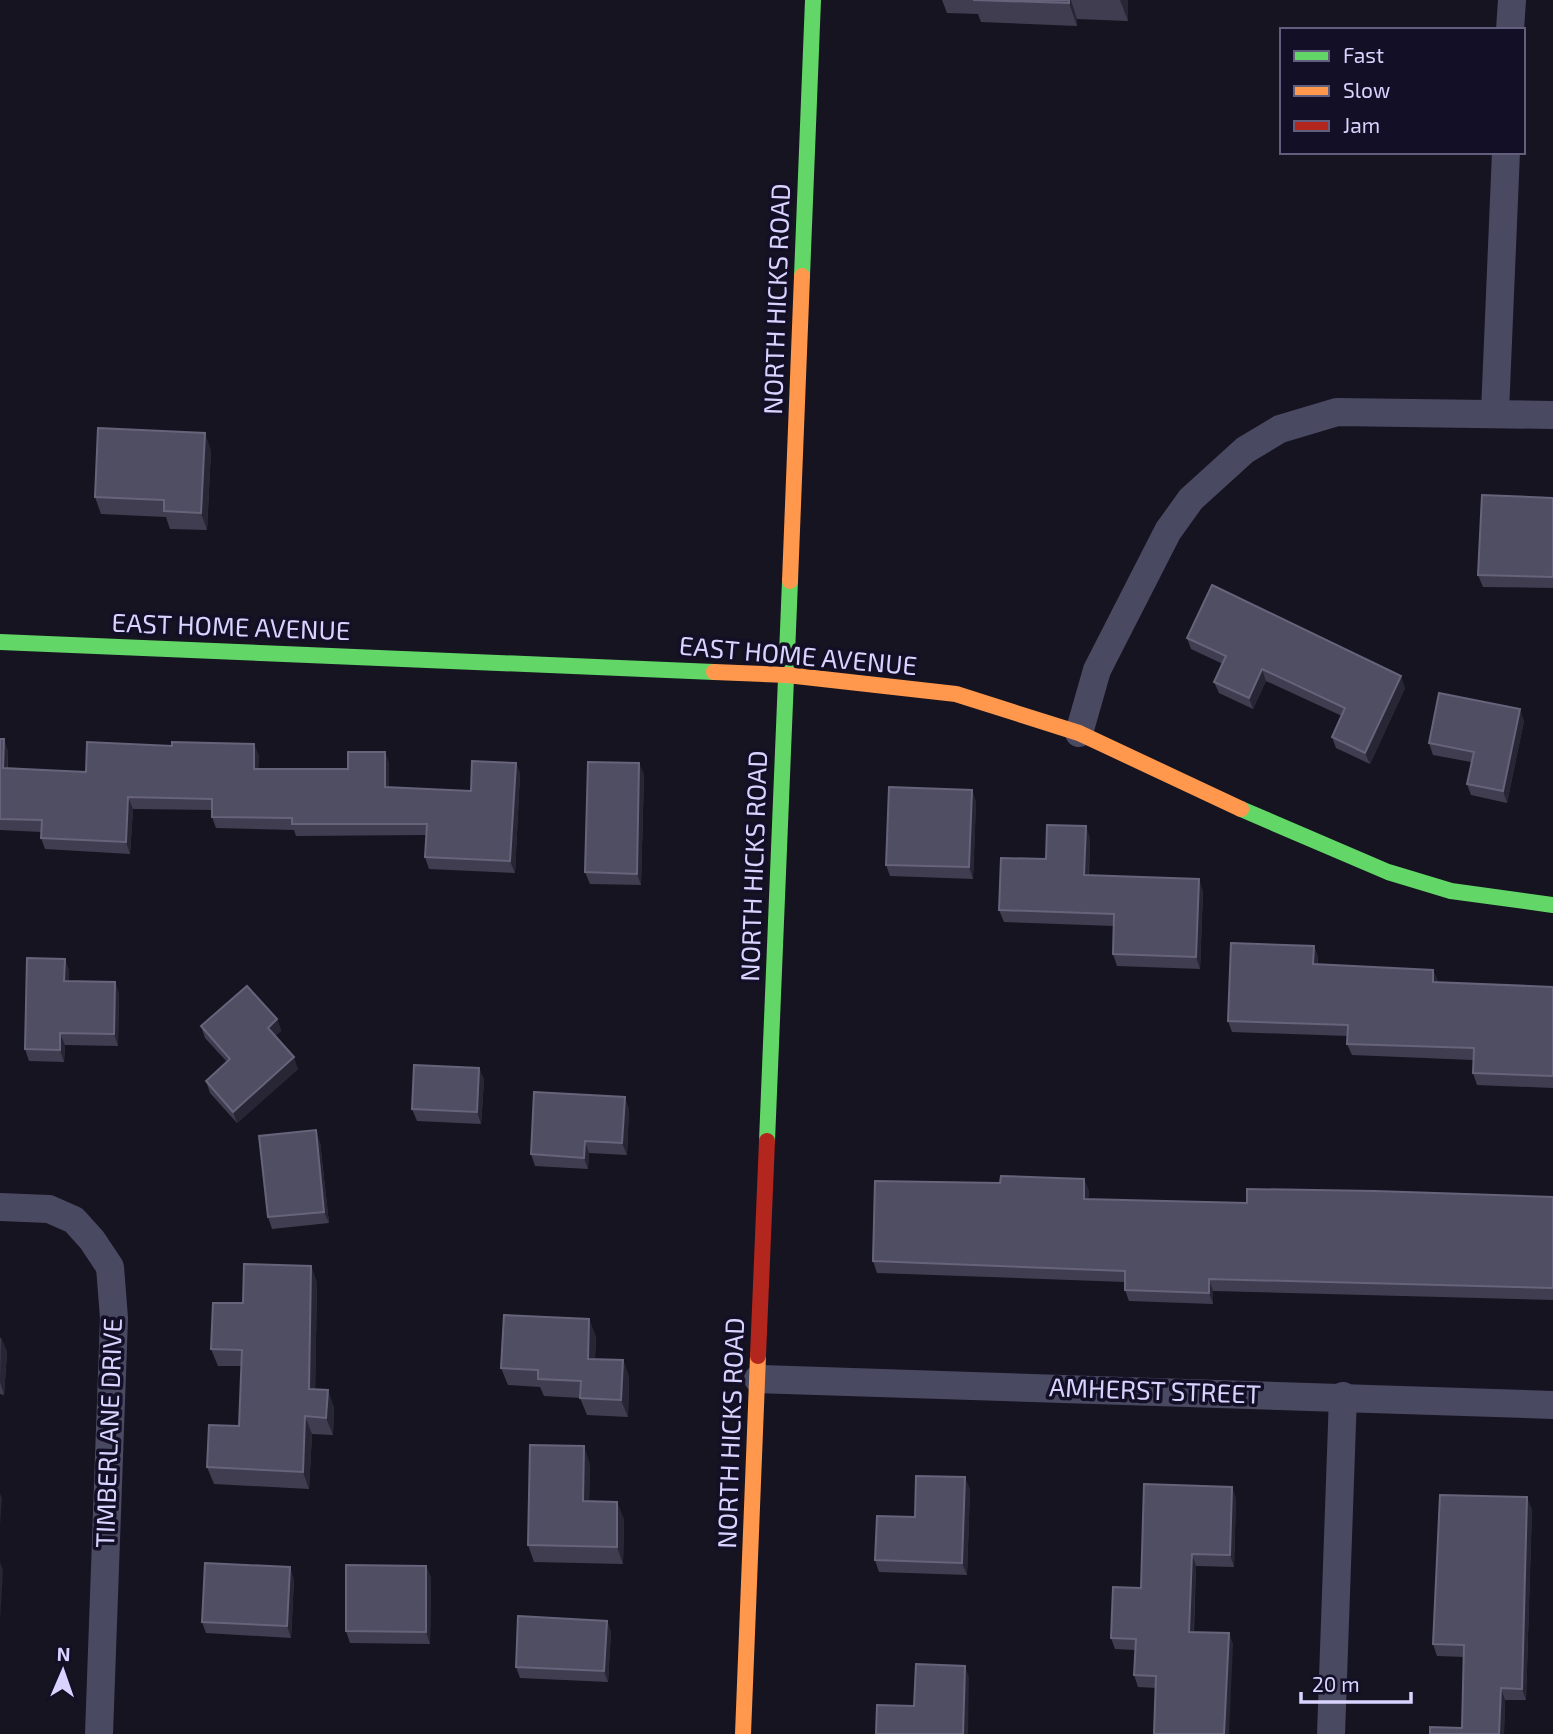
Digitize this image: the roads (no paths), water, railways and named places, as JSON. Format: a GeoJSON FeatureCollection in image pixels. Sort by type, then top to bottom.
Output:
{"type":"FeatureCollection","features":[{"type":"Feature","properties":{"kind":"main road","name":"NORTH HICKS ROAD"},"geometry":{"type":"LineString","coordinates":[[743,1734],[813,0]]}},
{"type":"Feature","properties":{"kind":"main road","name":"EAST HOME AVENUE"},"geometry":{"type":"LineString","coordinates":[[0,642],[787,675],[956,694],[1079,733],[1305,839],[1388,872],[1451,891],[1553,905]]}},
{"type":"Feature","properties":{"kind":"street"},"geometry":{"type":"LineString","coordinates":[[1510,28],[1512,0]]}},
{"type":"Feature","properties":{"kind":"street"},"geometry":{"type":"LineString","coordinates":[[1495,412],[1506,154]]}},
{"type":"Feature","properties":{"kind":"street"},"geometry":{"type":"LineString","coordinates":[[1079,733],[1097,670],[1168,531],[1191,499],[1245,450],[1280,429],[1337,412],[1495,412],[1553,415]]}},
{"type":"Feature","properties":{"kind":"street","name":"TIMBERLANE DRIVE"},"geometry":{"type":"LineString","coordinates":[[0,1207],[49,1209],[74,1220],[92,1240],[110,1267],[114,1318],[99,1734]]}},
{"type":"Feature","properties":{"kind":"street","name":"AMHERST STREET"},"geometry":{"type":"LineString","coordinates":[[758,1379],[1343,1396],[1553,1405]]}},
{"type":"Feature","properties":{"kind":"street"},"geometry":{"type":"LineString","coordinates":[[1331,1734],[1343,1396]]}}]}
